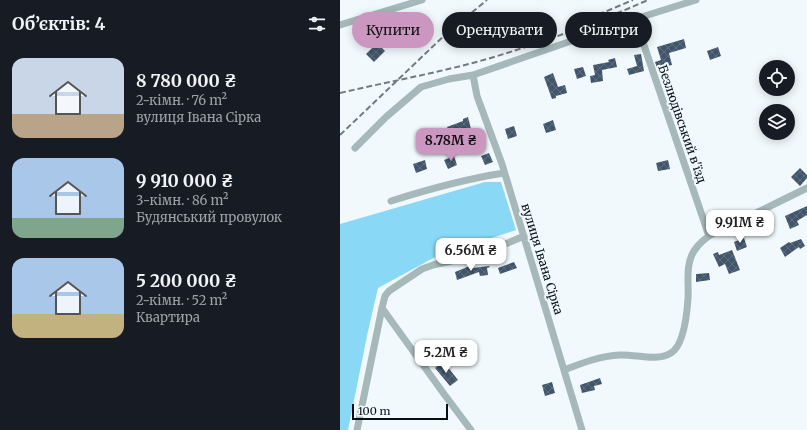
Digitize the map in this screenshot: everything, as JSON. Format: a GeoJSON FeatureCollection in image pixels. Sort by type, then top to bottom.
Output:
{"type":"FeatureCollection","features":[{"type":"Feature","properties":{"kind":"street"},"geometry":{"type":"LineString","coordinates":[[340,25],[422,0]]}},
{"type":"Feature","properties":{"kind":"street"},"geometry":{"type":"LineString","coordinates":[[652,14],[696,0]]}},
{"type":"Feature","properties":{"kind":"street"},"geometry":{"type":"LineString","coordinates":[[355,148],[386,117],[421,87],[449,79],[473,75],[565,43]]}},
{"type":"Feature","properties":{"kind":"street","name":"Безлюдівський в'їзд"},"geometry":{"type":"LineString","coordinates":[[645,48],[709,236]]}},
{"type":"Feature","properties":{"kind":"street","name":"вулиця Івана Сірка"},"geometry":{"type":"LineString","coordinates":[[473,75],[477,96],[524,236],[582,430]]}},
{"type":"Feature","properties":{"kind":"street"},"geometry":{"type":"LineString","coordinates":[[391,200],[443,185],[504,173]]}},
{"type":"Feature","properties":{"kind":"street"},"geometry":{"type":"LineString","coordinates":[[564,370],[586,361],[606,356],[621,354],[657,356],[671,353],[679,343],[683,332],[688,300],[688,271],[693,252],[709,236],[807,188]]}},
{"type":"Feature","properties":{"kind":"street"},"geometry":{"type":"LineString","coordinates":[[357,430],[382,308],[385,296],[389,290],[422,268],[482,254],[524,236]]}},
{"type":"Feature","properties":{"kind":"street"},"geometry":{"type":"LineString","coordinates":[[382,308],[472,430]]}},
{"type":"Feature","properties":{"kind":"shaded area"},"geometry":{"type":"Polygon","coordinates":[[[485,182],[501,182],[516,230],[439,255],[378,288],[348,430],[340,430],[340,224],[485,182]]]}},
{"type":"Feature","properties":{"kind":"building"},"geometry":{"type":"Polygon","coordinates":[[[684,39],[686,48],[669,53],[672,65],[657,68],[655,62],[661,60],[657,47],[684,39]]]}},
{"type":"Feature","properties":{"kind":"building"},"geometry":{"type":"Polygon","coordinates":[[[718,47],[721,56],[710,60],[707,51],[718,47]]]}},
{"type":"Feature","properties":{"kind":"building"},"geometry":{"type":"Polygon","coordinates":[[[372,48],[382,48],[385,51],[374,62],[366,54],[372,48]]]}},
{"type":"Feature","properties":{"kind":"building"},"geometry":{"type":"Polygon","coordinates":[[[641,54],[644,71],[629,75],[627,69],[637,66],[634,55],[641,54]]]}},
{"type":"Feature","properties":{"kind":"building"},"geometry":{"type":"Polygon","coordinates":[[[615,58],[617,67],[602,70],[603,81],[591,83],[590,76],[595,75],[593,65],[609,62],[608,60],[615,58]]]}},
{"type":"Feature","properties":{"kind":"building"},"geometry":{"type":"Polygon","coordinates":[[[583,67],[586,76],[577,79],[574,69],[583,67]]]}},
{"type":"Feature","properties":{"kind":"building"},"geometry":{"type":"Polygon","coordinates":[[[553,73],[558,87],[565,85],[567,93],[556,96],[556,98],[552,99],[544,77],[553,73]]]}},
{"type":"Feature","properties":{"kind":"building"},"geometry":{"type":"Polygon","coordinates":[[[468,117],[471,129],[458,132],[451,136],[447,127],[463,121],[463,119],[468,117]]]}},
{"type":"Feature","properties":{"kind":"building"},"geometry":{"type":"Polygon","coordinates":[[[553,120],[556,130],[546,133],[543,124],[553,120]]]}},
{"type":"Feature","properties":{"kind":"building"},"geometry":{"type":"Polygon","coordinates":[[[514,126],[517,136],[508,139],[505,129],[514,126]]]}},
{"type":"Feature","properties":{"kind":"building"},"geometry":{"type":"Polygon","coordinates":[[[489,153],[493,162],[485,165],[481,156],[489,153]]]}},
{"type":"Feature","properties":{"kind":"building"},"geometry":{"type":"Polygon","coordinates":[[[454,156],[457,165],[448,169],[444,160],[454,156]]]}},
{"type":"Feature","properties":{"kind":"building"},"geometry":{"type":"Polygon","coordinates":[[[425,160],[427,169],[416,173],[413,164],[425,160]]]}},
{"type":"Feature","properties":{"kind":"building"},"geometry":{"type":"Polygon","coordinates":[[[668,160],[670,169],[658,171],[656,163],[668,160]]]}},
{"type":"Feature","properties":{"kind":"building"},"geometry":{"type":"Polygon","coordinates":[[[800,168],[807,175],[807,178],[800,186],[791,177],[800,168]]]}},
{"type":"Feature","properties":{"kind":"building"},"geometry":{"type":"Polygon","coordinates":[[[807,206],[807,215],[797,221],[799,225],[790,229],[785,216],[807,206]]]}},
{"type":"Feature","properties":{"kind":"building"},"geometry":{"type":"Polygon","coordinates":[[[744,238],[747,247],[737,251],[734,242],[744,238]]]}},
{"type":"Feature","properties":{"kind":"building"},"geometry":{"type":"Polygon","coordinates":[[[801,239],[805,246],[800,249],[799,247],[785,257],[780,248],[789,242],[790,243],[801,239]]]}},
{"type":"Feature","properties":{"kind":"building"},"geometry":{"type":"Polygon","coordinates":[[[732,250],[740,270],[729,274],[725,264],[719,267],[713,254],[718,252],[719,255],[732,250]]]}},
{"type":"Feature","properties":{"kind":"building"},"geometry":{"type":"Polygon","coordinates":[[[514,262],[517,268],[500,274],[498,268],[514,262]]]}},
{"type":"Feature","properties":{"kind":"building"},"geometry":{"type":"Polygon","coordinates":[[[472,265],[473,268],[489,266],[490,267],[487,268],[488,275],[480,276],[479,272],[457,280],[455,272],[472,265]]]}},
{"type":"Feature","properties":{"kind":"building"},"geometry":{"type":"Polygon","coordinates":[[[709,273],[710,280],[696,282],[696,274],[709,273]]]}},
{"type":"Feature","properties":{"kind":"building"},"geometry":{"type":"Polygon","coordinates":[[[443,361],[458,380],[450,386],[435,368],[443,361]]]}},
{"type":"Feature","properties":{"kind":"building"},"geometry":{"type":"Polygon","coordinates":[[[600,378],[602,384],[594,386],[595,390],[582,393],[580,385],[600,378]]]}},
{"type":"Feature","properties":{"kind":"building"},"geometry":{"type":"Polygon","coordinates":[[[552,382],[555,393],[545,396],[542,385],[552,382]]]}},
{"type":"Feature","properties":{"kind":"railway"},"geometry":{"type":"LineString","coordinates":[[340,135],[448,32],[487,0]]}},
{"type":"Feature","properties":{"kind":"railway"},"geometry":{"type":"LineString","coordinates":[[604,12],[633,0]]}},
{"type":"Feature","properties":{"kind":"railway"},"geometry":{"type":"LineString","coordinates":[[340,93],[436,72],[494,57],[572,31],[648,0]]}}]}
